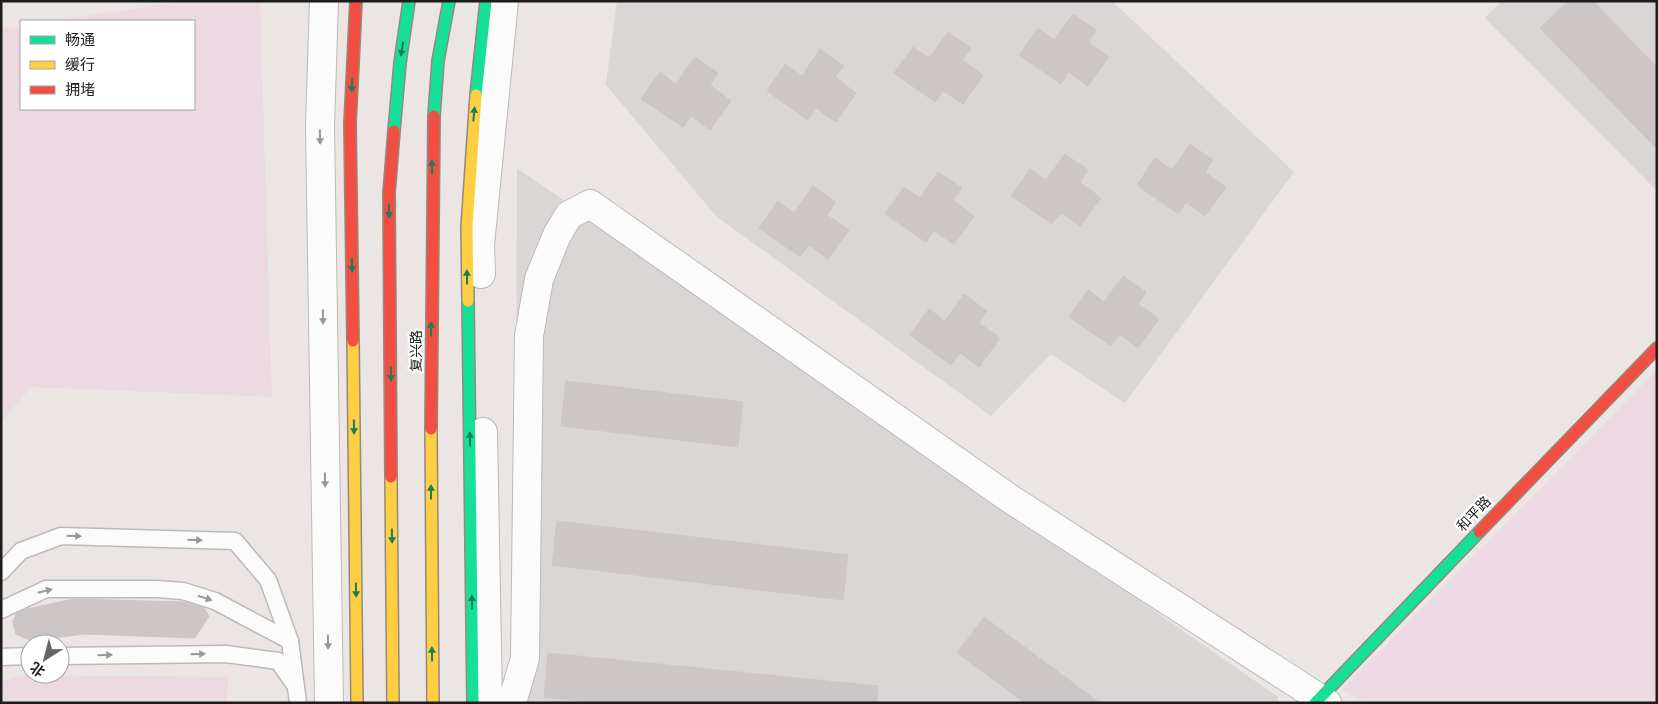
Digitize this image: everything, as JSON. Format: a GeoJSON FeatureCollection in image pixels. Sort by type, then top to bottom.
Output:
{"type":"FeatureCollection","features":[{"type":"Feature","properties":{"kind":"main road"},"geometry":{"type":"LineString","coordinates":[[356,1],[350,124],[357,703]]}},
{"type":"Feature","properties":{"kind":"main road","name":"复兴路"},"geometry":{"type":"LineString","coordinates":[[393,703],[389,193],[400,63],[409,1]]}},
{"type":"Feature","properties":{"kind":"main road","name":"复兴路"},"geometry":{"type":"LineString","coordinates":[[433,703],[430,517],[432,142],[438,61],[449,1]]}},
{"type":"Feature","properties":{"kind":"main road"},"geometry":{"type":"LineString","coordinates":[[473,703],[467,227],[474,112],[486,1]]}},
{"type":"Feature","properties":{"kind":"main road","name":"和平路"},"geometry":{"type":"LineString","coordinates":[[1320,701],[1657,348]]}},
{"type":"Feature","properties":{"kind":"street"},"geometry":{"type":"LineString","coordinates":[[324,1],[320,126],[329,703]]}},
{"type":"Feature","properties":{"kind":"street"},"geometry":{"type":"LineString","coordinates":[[488,703],[480,246],[504,1]]}},
{"type":"Feature","properties":{"kind":"street"},"geometry":{"type":"LineString","coordinates":[[512,703],[524,658],[529,336],[539,279],[557,234],[569,215],[590,204],[1009,498],[1320,701]]}},
{"type":"Feature","properties":{"kind":"lane"},"geometry":{"type":"LineString","coordinates":[[1,572],[21,551],[61,536],[235,541],[268,580],[290,641],[298,696]]}},
{"type":"Feature","properties":{"kind":"lane"},"geometry":{"type":"LineString","coordinates":[[1,610],[46,588],[183,591],[215,601],[290,641]]}},
{"type":"Feature","properties":{"kind":"lane"},"geometry":{"type":"LineString","coordinates":[[70,656],[226,654],[278,661],[298,696]]}},
{"type":"Feature","properties":{"kind":"lane"},"geometry":{"type":"LineString","coordinates":[[1,657],[20,656]]}},
{"type":"Feature","properties":{"kind":"shaded area"},"geometry":{"type":"Polygon","coordinates":[[[185,1],[260,1],[272,397],[31,387],[1,422],[1,29],[20,26],[20,110],[195,110],[195,20],[61,20],[185,1]]]}},
{"type":"Feature","properties":{"kind":"shaded area"},"geometry":{"type":"Polygon","coordinates":[[[617,1],[1112,1],[1294,172],[1125,403],[1051,354],[991,416],[716,216],[606,85],[617,1]]]}},
{"type":"Feature","properties":{"kind":"shaded area"},"geometry":{"type":"Polygon","coordinates":[[[1502,1],[1657,1],[1657,191],[1485,18],[1502,1]]]}},
{"type":"Feature","properties":{"kind":"shaded area"},"geometry":{"type":"Polygon","coordinates":[[[517,168],[1278,697],[1278,703],[515,703],[517,168]]]}},
{"type":"Feature","properties":{"kind":"shaded area"},"geometry":{"type":"Polygon","coordinates":[[[1657,370],[1657,703],[1366,703],[1342,690],[1657,370]]]}},
{"type":"Feature","properties":{"kind":"shaded area"},"geometry":{"type":"Polygon","coordinates":[[[70,675],[228,677],[227,703],[1,703],[1,682],[20,676],[20,684],[70,684],[70,675]]]}},
{"type":"Feature","properties":{"kind":"building"},"geometry":{"type":"Polygon","coordinates":[[[1568,1],[1593,1],[1657,67],[1657,149],[1540,28],[1568,1]]]}},
{"type":"Feature","properties":{"kind":"building"},"geometry":{"type":"Polygon","coordinates":[[[1073,14],[1096,30],[1088,42],[1109,57],[1088,86],[1069,72],[1061,84],[1019,55],[1038,28],[1054,40],[1073,14]]]}},
{"type":"Feature","properties":{"kind":"building"},"geometry":{"type":"Polygon","coordinates":[[[948,32],[971,48],[962,60],[983,75],[963,104],[943,91],[935,102],[894,73],[913,47],[929,58],[948,32]]]}},
{"type":"Feature","properties":{"kind":"building"},"geometry":{"type":"Polygon","coordinates":[[[820,49],[844,66],[835,77],[856,93],[836,122],[816,108],[808,120],[767,91],[785,64],[802,76],[820,49]]]}},
{"type":"Feature","properties":{"kind":"building"},"geometry":{"type":"Polygon","coordinates":[[[695,57],[718,73],[710,85],[731,101],[710,130],[691,116],[683,127],[641,99],[660,72],[676,84],[695,57]]]}},
{"type":"Feature","properties":{"kind":"building"},"geometry":{"type":"Polygon","coordinates":[[[1190,144],[1213,160],[1205,172],[1226,187],[1205,216],[1186,202],[1178,214],[1137,185],[1155,158],[1172,170],[1190,144]]]}},
{"type":"Feature","properties":{"kind":"building"},"geometry":{"type":"Polygon","coordinates":[[[1065,154],[1088,170],[1080,182],[1101,198],[1080,226],[1061,213],[1052,224],[1011,196],[1030,169],[1046,180],[1065,154]]]}},
{"type":"Feature","properties":{"kind":"building"},"geometry":{"type":"Polygon","coordinates":[[[938,172],[962,188],[953,200],[974,216],[954,244],[934,231],[926,242],[885,214],[904,187],[920,198],[938,172]]]}},
{"type":"Feature","properties":{"kind":"building"},"geometry":{"type":"Polygon","coordinates":[[[813,186],[836,202],[827,215],[849,230],[828,259],[809,245],[800,257],[759,228],[778,201],[794,213],[813,186]]]}},
{"type":"Feature","properties":{"kind":"building"},"geometry":{"type":"Polygon","coordinates":[[[1123,276],[1146,292],[1138,304],[1159,319],[1138,348],[1119,334],[1111,346],[1069,317],[1088,290],[1104,302],[1123,276]]]}},
{"type":"Feature","properties":{"kind":"building"},"geometry":{"type":"Polygon","coordinates":[[[964,294],[987,311],[979,323],[1000,338],[979,367],[960,353],[951,365],[910,335],[929,309],[945,321],[964,294]]]}},
{"type":"Feature","properties":{"kind":"building"},"geometry":{"type":"Polygon","coordinates":[[[566,381],[743,402],[738,447],[561,426],[566,381]]]}},
{"type":"Feature","properties":{"kind":"building"},"geometry":{"type":"Polygon","coordinates":[[[557,521],[848,555],[843,600],[552,565],[557,521]]]}},
{"type":"Feature","properties":{"kind":"building"},"geometry":{"type":"Polygon","coordinates":[[[74,599],[185,602],[204,608],[209,616],[195,638],[84,634],[70,636],[70,634],[20,634],[20,636],[16,634],[13,622],[16,614],[27,609],[74,599]]]}},
{"type":"Feature","properties":{"kind":"building"},"geometry":{"type":"Polygon","coordinates":[[[984,617],[1100,703],[1025,703],[957,653],[984,617]]]}},
{"type":"Feature","properties":{"kind":"building"},"geometry":{"type":"Polygon","coordinates":[[[548,653],[878,686],[877,703],[595,703],[544,697],[548,653]]]}},
{"type":"Feature","properties":{"kind":"traffic: fast"},"geometry":{"type":"LineString","coordinates":[[394,131],[400,63],[409,1]]}},
{"type":"Feature","properties":{"kind":"traffic: fast"},"geometry":{"type":"LineString","coordinates":[[434,116],[438,61],[449,1]]}},
{"type":"Feature","properties":{"kind":"traffic: fast"},"geometry":{"type":"LineString","coordinates":[[476,95],[486,1]]}},
{"type":"Feature","properties":{"kind":"traffic: fast"},"geometry":{"type":"LineString","coordinates":[[468,301],[473,703]]}},
{"type":"Feature","properties":{"kind":"traffic: fast"},"geometry":{"type":"LineString","coordinates":[[1315,703],[1479,532]]}},
{"type":"Feature","properties":{"kind":"traffic: slow"},"geometry":{"type":"LineString","coordinates":[[468,301],[467,227],[476,95]]}},
{"type":"Feature","properties":{"kind":"traffic: slow"},"geometry":{"type":"LineString","coordinates":[[353,341],[357,703]]}},
{"type":"Feature","properties":{"kind":"traffic: slow"},"geometry":{"type":"LineString","coordinates":[[431,429],[433,703]]}},
{"type":"Feature","properties":{"kind":"traffic: slow"},"geometry":{"type":"LineString","coordinates":[[391,477],[393,703]]}},
{"type":"Feature","properties":{"kind":"traffic: jam"},"geometry":{"type":"LineString","coordinates":[[353,341],[350,124],[356,1]]}},
{"type":"Feature","properties":{"kind":"traffic: jam"},"geometry":{"type":"LineString","coordinates":[[431,429],[434,116]]}},
{"type":"Feature","properties":{"kind":"traffic: jam"},"geometry":{"type":"LineString","coordinates":[[391,477],[389,193],[394,131]]}},
{"type":"Feature","properties":{"kind":"traffic: jam"},"geometry":{"type":"LineString","coordinates":[[1479,532],[1657,348]]}}]}
